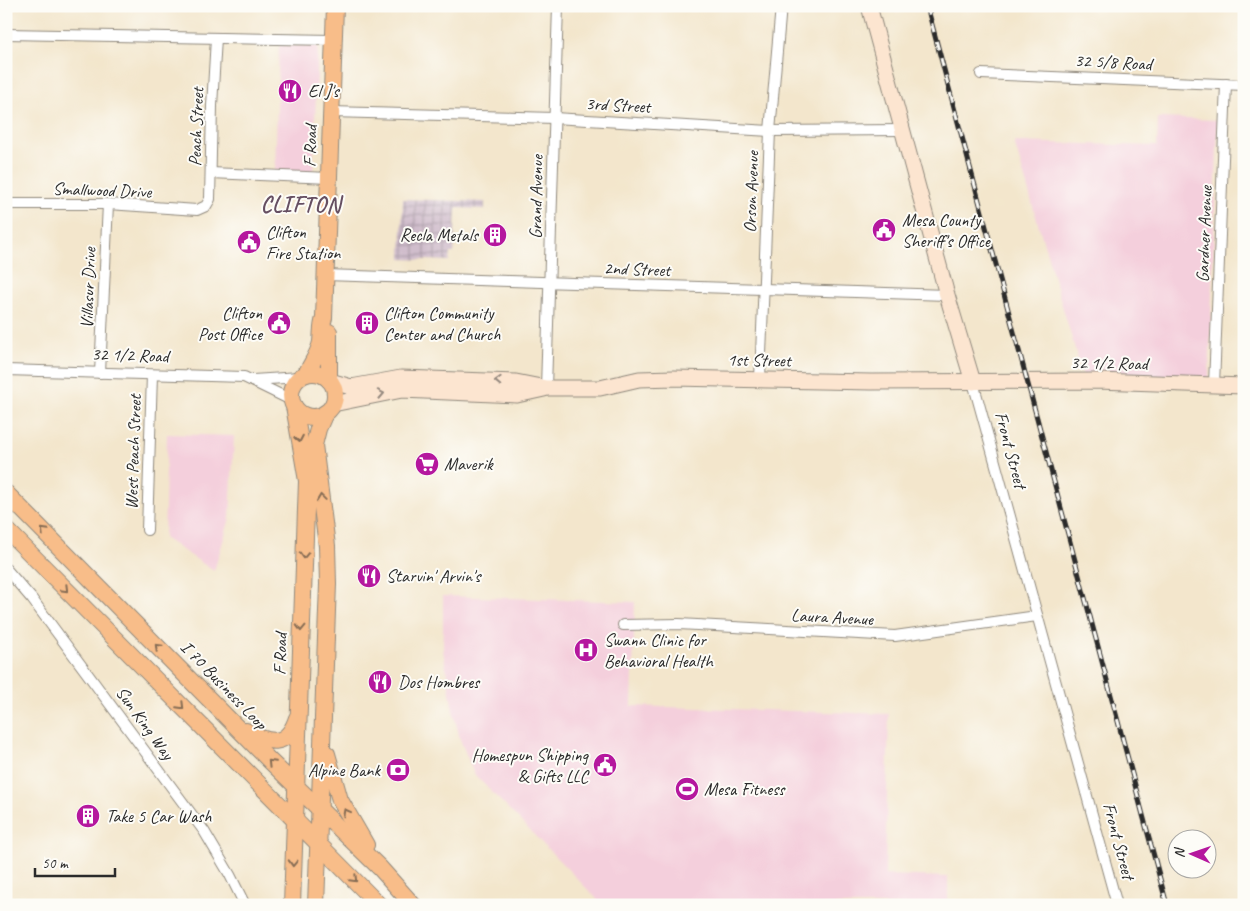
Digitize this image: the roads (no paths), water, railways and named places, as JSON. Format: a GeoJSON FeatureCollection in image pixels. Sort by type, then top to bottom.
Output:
{"type":"FeatureCollection","features":[{"type":"Feature","properties":{"kind":"main road","name":"F Road"},"geometry":{"type":"LineString","coordinates":[[303,376],[317,354],[321,342],[320,329],[324,318],[334,6]]}},
{"type":"Feature","properties":{"kind":"main road","name":"F Road"},"geometry":{"type":"LineString","coordinates":[[324,318],[329,329],[329,381]]}},
{"type":"Feature","properties":{"kind":"main road"},"geometry":{"type":"LineString","coordinates":[[316,905],[318,810],[328,584],[327,546],[314,445],[318,429],[329,408],[334,391],[329,381],[318,374],[303,376],[292,388],[292,403],[297,411],[308,416],[320,416],[329,408]]}},
{"type":"Feature","properties":{"kind":"main road","name":"F Road"},"geometry":{"type":"LineString","coordinates":[[292,403],[306,481],[292,905]]}},
{"type":"Feature","properties":{"kind":"main road","name":"I 70 Business Loop"},"geometry":{"type":"LineString","coordinates":[[6,493],[318,810],[380,868],[413,905]]}},
{"type":"Feature","properties":{"kind":"main road"},"geometry":{"type":"LineString","coordinates":[[6,529],[379,905]]}},
{"type":"Feature","properties":{"kind":"main road"},"geometry":{"type":"LineString","coordinates":[[236,726],[273,742],[289,735],[298,716]]}},
{"type":"Feature","properties":{"kind":"main road"},"geometry":{"type":"LineString","coordinates":[[322,720],[330,770],[340,800],[380,868]]}},
{"type":"Feature","properties":{"kind":"street","name":"Grand Avenue"},"geometry":{"type":"LineString","coordinates":[[546,388],[558,6]]}},
{"type":"Feature","properties":{"kind":"street","name":"Orson Avenue"},"geometry":{"type":"LineString","coordinates":[[760,379],[770,131],[781,6]]}},
{"type":"Feature","properties":{"kind":"street","name":"Front Street"},"geometry":{"type":"LineString","coordinates":[[869,6],[947,295],[973,382],[1117,905]]}},
{"type":"Feature","properties":{"kind":"street"},"geometry":{"type":"LineString","coordinates":[[6,34],[333,40]]}},
{"type":"Feature","properties":{"kind":"street","name":"Peach Street"},"geometry":{"type":"LineString","coordinates":[[197,210],[206,206],[210,199],[216,38]]}},
{"type":"Feature","properties":{"kind":"street","name":"32 5/8 Road"},"geometry":{"type":"LineString","coordinates":[[980,74],[1244,84]]}},
{"type":"Feature","properties":{"kind":"street","name":"Gardner Avenue"},"geometry":{"type":"LineString","coordinates":[[1214,385],[1226,84]]}},
{"type":"Feature","properties":{"kind":"street","name":"3rd Street"},"geometry":{"type":"LineString","coordinates":[[331,112],[554,118],[770,131],[903,130]]}},
{"type":"Feature","properties":{"kind":"street"},"geometry":{"type":"LineString","coordinates":[[211,173],[329,178]]}},
{"type":"Feature","properties":{"kind":"street","name":"Smallwood Drive"},"geometry":{"type":"LineString","coordinates":[[6,204],[108,204],[197,210]]}},
{"type":"Feature","properties":{"kind":"street","name":"Villasur Drive"},"geometry":{"type":"LineString","coordinates":[[100,373],[108,204]]}},
{"type":"Feature","properties":{"kind":"street","name":"2nd Street"},"geometry":{"type":"LineString","coordinates":[[325,275],[947,295]]}},
{"type":"Feature","properties":{"kind":"street","name":"32 1/2 Road"},"geometry":{"type":"LineString","coordinates":[[6,370],[244,377],[292,403]]}},
{"type":"Feature","properties":{"kind":"street","name":"West Peach Street"},"geometry":{"type":"LineString","coordinates":[[147,530],[152,374]]}},
{"type":"Feature","properties":{"kind":"street","name":"32 1/2 Road"},"geometry":{"type":"LineString","coordinates":[[252,380],[303,376]]}},
{"type":"Feature","properties":{"kind":"street","name":"1st Street"},"geometry":{"type":"LineString","coordinates":[[329,381],[352,387],[402,378],[516,382],[546,388],[600,388],[647,378],[973,382]]}},
{"type":"Feature","properties":{"kind":"street","name":"32 1/2 Road"},"geometry":{"type":"LineString","coordinates":[[973,382],[1097,381],[1244,386]]}},
{"type":"Feature","properties":{"kind":"street","name":"1st Street"},"geometry":{"type":"LineString","coordinates":[[329,408],[402,390],[517,395],[546,388]]}},
{"type":"Feature","properties":{"kind":"street","name":"Sun King Way"},"geometry":{"type":"LineString","coordinates":[[6,569],[32,599],[200,826],[230,875],[245,905]]}},
{"type":"Feature","properties":{"kind":"street","name":"Laura Avenue"},"geometry":{"type":"LineString","coordinates":[[623,625],[679,624],[895,636],[1037,616]]}},
{"type":"Feature","properties":{"kind":"railway"},"geometry":{"type":"LineString","coordinates":[[927,6],[1167,905]]}},
{"type":"Feature","properties":{"kind":"place","name":"El J's"},"geometry":{"type":"Point","coordinates":[290,91]}},
{"type":"Feature","properties":{"kind":"place","name":"Mesa County Sheriff's Office"},"geometry":{"type":"Point","coordinates":[884,230]}},
{"type":"Feature","properties":{"kind":"place","name":"Recla Metals"},"geometry":{"type":"Point","coordinates":[495,235]}},
{"type":"Feature","properties":{"kind":"place","name":"Clifton Fire Station"},"geometry":{"type":"Point","coordinates":[249,242]}},
{"type":"Feature","properties":{"kind":"place","name":"Clifton Post Office"},"geometry":{"type":"Point","coordinates":[279,323]}},
{"type":"Feature","properties":{"kind":"place","name":"Clifton Community Center and Church"},"geometry":{"type":"Point","coordinates":[367,323]}},
{"type":"Feature","properties":{"kind":"place","name":"Maverik"},"geometry":{"type":"Point","coordinates":[427,464]}},
{"type":"Feature","properties":{"kind":"place","name":"Starvin' Arvin's"},"geometry":{"type":"Point","coordinates":[369,576]}},
{"type":"Feature","properties":{"kind":"place","name":"Swann Clinic for Behavioral Health"},"geometry":{"type":"Point","coordinates":[586,650]}},
{"type":"Feature","properties":{"kind":"place","name":"Dos Hombres"},"geometry":{"type":"Point","coordinates":[380,682]}},
{"type":"Feature","properties":{"kind":"place","name":"Homespun Shipping & Gifts LLC"},"geometry":{"type":"Point","coordinates":[605,765]}},
{"type":"Feature","properties":{"kind":"place","name":"Alpine Bank"},"geometry":{"type":"Point","coordinates":[398,770]}},
{"type":"Feature","properties":{"kind":"place","name":"Mesa Fitness"},"geometry":{"type":"Point","coordinates":[687,789]}},
{"type":"Feature","properties":{"kind":"place","name":"Take 5 Car Wash"},"geometry":{"type":"Point","coordinates":[88,816]}},
{"type":"Feature","properties":{"kind":"district","name":"CLIFTON"},"geometry":{"type":"Point","coordinates":[301,204]}}]}
